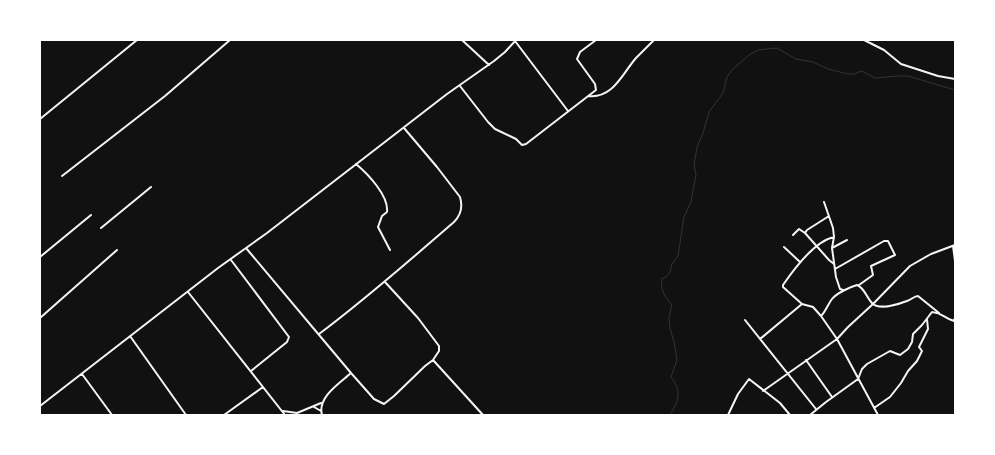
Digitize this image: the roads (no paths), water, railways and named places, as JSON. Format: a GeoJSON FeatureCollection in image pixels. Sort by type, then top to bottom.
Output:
{"type":"FeatureCollection","features":[{"type":"Feature","properties":{"kind":"street"},"geometry":{"type":"LineString","coordinates":[[40,119],[137,40]]}},
{"type":"Feature","properties":{"kind":"street"},"geometry":{"type":"LineString","coordinates":[[62,176],[164,96],[230,40]]}},
{"type":"Feature","properties":{"kind":"street"},"geometry":{"type":"LineString","coordinates":[[462,40],[489,65]]}},
{"type":"Feature","properties":{"kind":"street"},"geometry":{"type":"LineString","coordinates":[[40,406],[188,291],[489,65],[505,52],[515,40],[568,111]]}},
{"type":"Feature","properties":{"kind":"street"},"geometry":{"type":"LineString","coordinates":[[460,86],[488,122],[495,128],[516,139],[522,145],[526,144],[596,90],[596,87],[577,59],[580,52],[596,40]]}},
{"type":"Feature","properties":{"kind":"street"},"geometry":{"type":"LineString","coordinates":[[587,96],[600,96],[614,87],[636,58],[654,40]]}},
{"type":"Feature","properties":{"kind":"street"},"geometry":{"type":"LineString","coordinates":[[864,40],[884,50],[901,64],[938,76],[955,79]]}},
{"type":"Feature","properties":{"kind":"street"},"geometry":{"type":"LineString","coordinates":[[319,334],[385,282],[454,222],[462,208],[460,197],[404,128]]}},
{"type":"Feature","properties":{"kind":"street"},"geometry":{"type":"LineString","coordinates":[[356,164],[369,175],[385,198],[387,212],[382,216],[378,227],[390,250]]}},
{"type":"Feature","properties":{"kind":"street"},"geometry":{"type":"LineString","coordinates":[[101,228],[151,187]]}},
{"type":"Feature","properties":{"kind":"street"},"geometry":{"type":"LineString","coordinates":[[824,202],[834,237],[832,248],[838,283],[840,289],[843,290]]}},
{"type":"Feature","properties":{"kind":"street"},"geometry":{"type":"LineString","coordinates":[[40,257],[91,215]]}},
{"type":"Feature","properties":{"kind":"street"},"geometry":{"type":"LineString","coordinates":[[805,233],[807,230],[829,216]]}},
{"type":"Feature","properties":{"kind":"street"},"geometry":{"type":"LineString","coordinates":[[793,235],[799,229],[805,233],[834,264]]}},
{"type":"Feature","properties":{"kind":"street"},"geometry":{"type":"LineString","coordinates":[[834,237],[824,240],[800,262],[783,286],[802,304],[813,307],[821,316],[837,339],[878,415]]}},
{"type":"Feature","properties":{"kind":"street"},"geometry":{"type":"LineString","coordinates":[[832,248],[847,240]]}},
{"type":"Feature","properties":{"kind":"street"},"geometry":{"type":"LineString","coordinates":[[821,316],[825,313],[832,298],[840,294],[843,290],[860,285],[874,275],[871,266],[895,255],[888,241],[884,241],[835,268]]}},
{"type":"Feature","properties":{"kind":"street"},"geometry":{"type":"LineString","coordinates":[[763,391],[837,339],[910,266],[931,254],[954,246],[955,261]]}},
{"type":"Feature","properties":{"kind":"street"},"geometry":{"type":"LineString","coordinates":[[784,247],[800,262]]}},
{"type":"Feature","properties":{"kind":"street"},"geometry":{"type":"LineString","coordinates":[[246,248],[374,399],[384,404],[433,360],[439,351],[439,346],[418,318],[385,282]]}},
{"type":"Feature","properties":{"kind":"street"},"geometry":{"type":"LineString","coordinates":[[40,318],[117,250]]}},
{"type":"Feature","properties":{"kind":"street"},"geometry":{"type":"LineString","coordinates":[[231,259],[289,337],[286,342],[251,372]]}},
{"type":"Feature","properties":{"kind":"street"},"geometry":{"type":"LineString","coordinates":[[860,285],[873,304],[878,306],[886,306],[918,296],[948,319],[954,321],[955,318]]}},
{"type":"Feature","properties":{"kind":"street"},"geometry":{"type":"LineString","coordinates":[[188,291],[285,415]]}},
{"type":"Feature","properties":{"kind":"street"},"geometry":{"type":"LineString","coordinates":[[760,339],[802,304]]}},
{"type":"Feature","properties":{"kind":"street"},"geometry":{"type":"LineString","coordinates":[[810,415],[858,379],[862,369],[867,364],[890,352],[900,354],[908,349],[912,342],[913,334],[922,325],[927,317],[932,312],[939,313]]}},
{"type":"Feature","properties":{"kind":"street"},"geometry":{"type":"LineString","coordinates":[[874,408],[890,397],[917,361],[922,351],[920,347],[928,329],[927,317]]}},
{"type":"Feature","properties":{"kind":"street"},"geometry":{"type":"LineString","coordinates":[[745,320],[816,409]]}},
{"type":"Feature","properties":{"kind":"street"},"geometry":{"type":"LineString","coordinates":[[130,336],[186,415]]}},
{"type":"Feature","properties":{"kind":"street"},"geometry":{"type":"LineString","coordinates":[[433,360],[483,415]]}},
{"type":"Feature","properties":{"kind":"street"},"geometry":{"type":"LineString","coordinates":[[806,360],[832,397]]}},
{"type":"Feature","properties":{"kind":"street"},"geometry":{"type":"LineString","coordinates":[[82,373],[112,415]]}},
{"type":"Feature","properties":{"kind":"street"},"geometry":{"type":"LineString","coordinates":[[282,411],[297,413],[314,407],[321,403],[325,397],[352,373]]}},
{"type":"Feature","properties":{"kind":"street"},"geometry":{"type":"LineString","coordinates":[[728,415],[738,394],[749,379],[763,391],[780,402],[790,415]]}},
{"type":"Feature","properties":{"kind":"street"},"geometry":{"type":"LineString","coordinates":[[224,415],[263,387]]}},
{"type":"Feature","properties":{"kind":"street"},"geometry":{"type":"LineString","coordinates":[[321,403],[322,415]]}},
{"type":"Feature","properties":{"kind":"street"},"geometry":{"type":"LineString","coordinates":[[314,407],[321,411]]}},
{"type":"Feature","properties":{"kind":"waterway"},"geometry":{"type":"LineString","coordinates":[[670,415],[676,405],[678,396],[677,387],[671,377],[677,360],[670,328],[669,317],[672,305],[664,293],[662,278],[665,278],[670,272],[672,264],[678,256],[684,217],[691,202],[696,175],[694,165],[697,147],[709,112],[723,93],[727,77],[732,70],[749,55],[758,50],[777,48],[796,59],[813,62],[828,69],[848,74],[854,74],[862,71],[875,78],[908,76],[955,90]]}}]}
